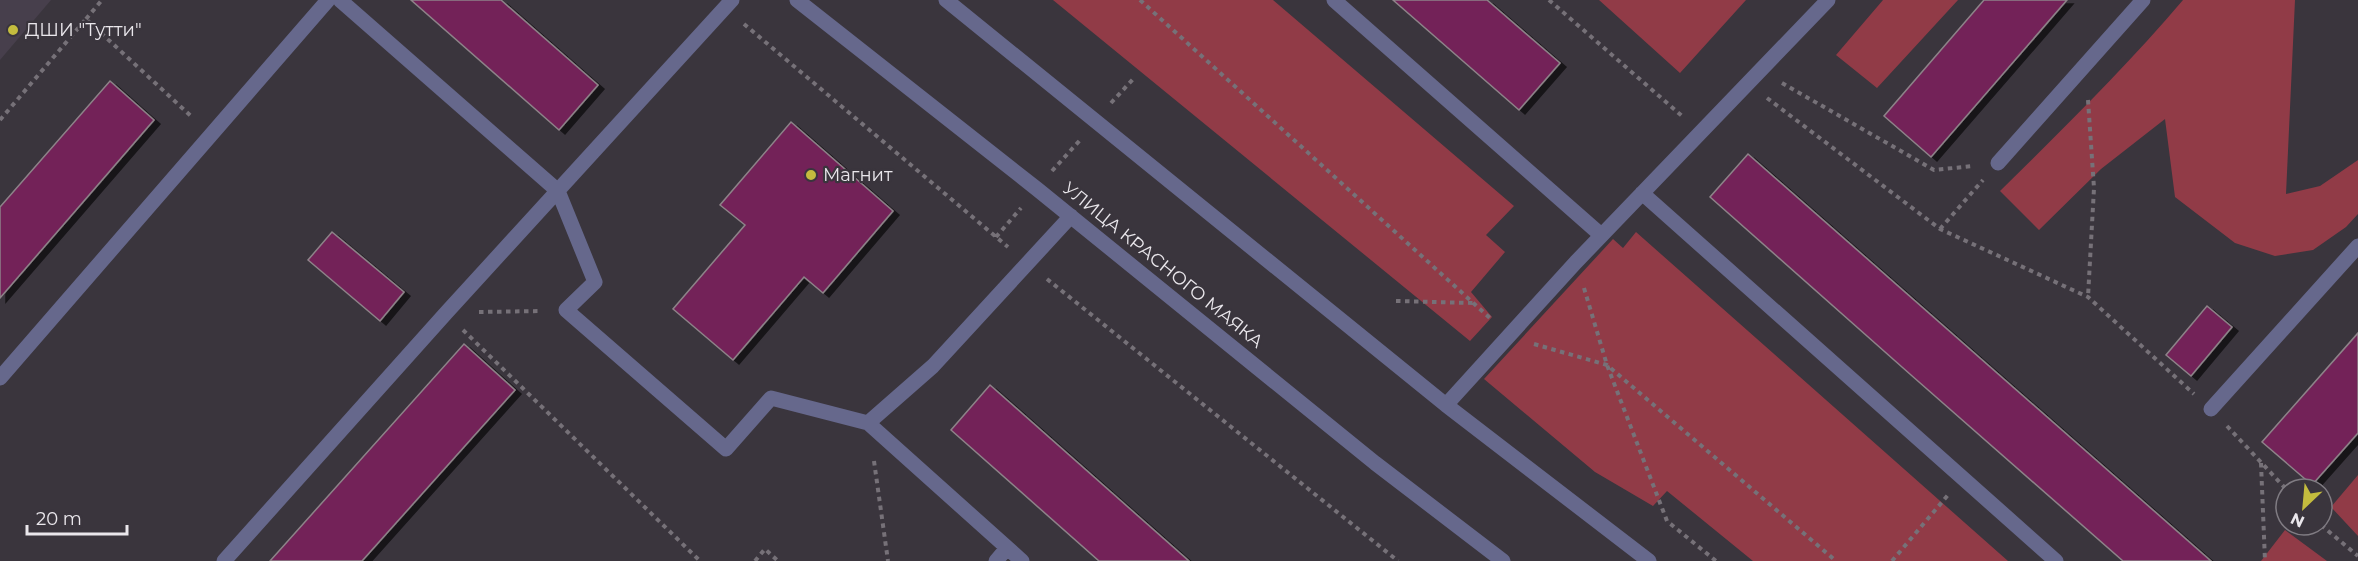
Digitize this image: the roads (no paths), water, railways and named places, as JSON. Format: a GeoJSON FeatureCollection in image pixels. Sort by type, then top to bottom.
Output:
{"type":"FeatureCollection","features":[{"type":"Feature","properties":{"kind":"street"},"geometry":{"type":"LineString","coordinates":[[0,378],[328,0]]}},
{"type":"Feature","properties":{"kind":"street"},"geometry":{"type":"LineString","coordinates":[[340,0],[558,191],[595,282],[566,310],[726,449],[771,398],[868,423],[1022,561]]}},
{"type":"Feature","properties":{"kind":"street","name":"УЛИЦА КРАСНОГО МАЯКА"},"geometry":{"type":"LineString","coordinates":[[797,0],[1071,216],[1375,463],[1503,561]]}},
{"type":"Feature","properties":{"kind":"street"},"geometry":{"type":"LineString","coordinates":[[946,0],[1446,405],[1649,561]]}},
{"type":"Feature","properties":{"kind":"street"},"geometry":{"type":"LineString","coordinates":[[1334,0],[1601,235]]}},
{"type":"Feature","properties":{"kind":"street"},"geometry":{"type":"LineString","coordinates":[[1446,405],[1601,235],[1828,0]]}},
{"type":"Feature","properties":{"kind":"street"},"geometry":{"type":"LineString","coordinates":[[1998,163],[2143,0]]}},
{"type":"Feature","properties":{"kind":"street"},"geometry":{"type":"LineString","coordinates":[[224,561],[446,313],[729,4]]}},
{"type":"Feature","properties":{"kind":"street"},"geometry":{"type":"LineString","coordinates":[[1642,193],[2056,561]]}},
{"type":"Feature","properties":{"kind":"street"},"geometry":{"type":"LineString","coordinates":[[868,423],[933,366],[1071,216]]}},
{"type":"Feature","properties":{"kind":"street"},"geometry":{"type":"LineString","coordinates":[[2211,409],[2358,246]]}},
{"type":"Feature","properties":{"kind":"street"},"geometry":{"type":"LineString","coordinates":[[996,561],[1007,548]]}},
{"type":"Feature","properties":{"kind":"place","name":"ДШИ \"Тутти\""},"geometry":{"type":"Point","coordinates":[13,30]}},
{"type":"Feature","properties":{"kind":"place","name":"Магнит"},"geometry":{"type":"Point","coordinates":[811,175]}}]}
